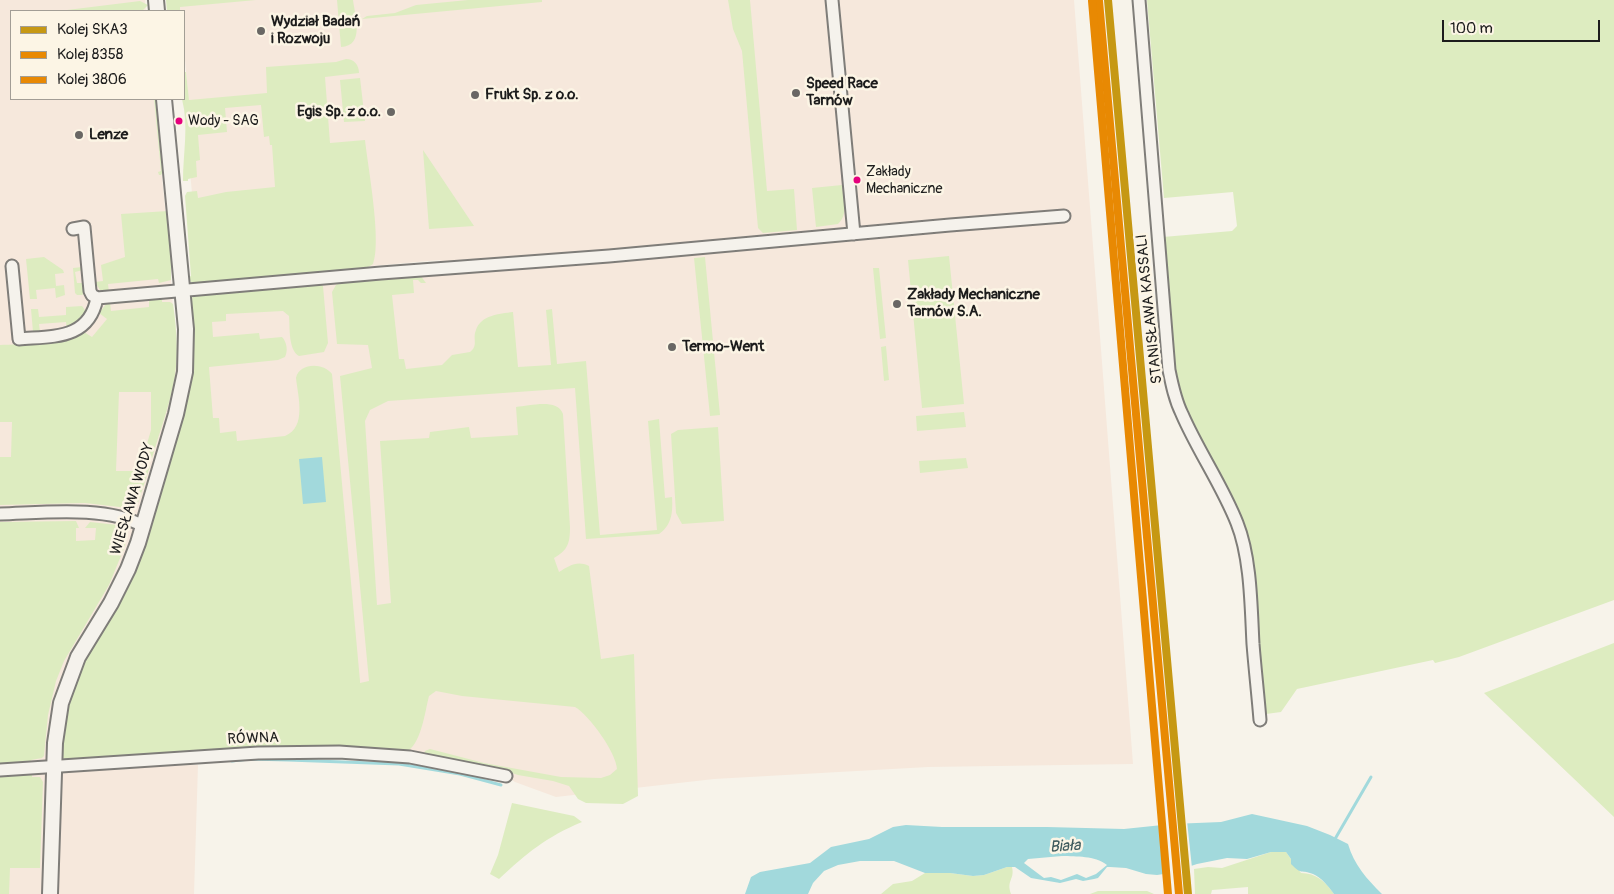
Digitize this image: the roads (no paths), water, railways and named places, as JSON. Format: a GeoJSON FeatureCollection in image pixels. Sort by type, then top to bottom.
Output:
{"type":"FeatureCollection","features":[{"type":"Feature","properties":{"kind":"street"},"geometry":{"type":"LineString","coordinates":[[832,0],[854,234]]}},
{"type":"Feature","properties":{"kind":"street","name":"STANISŁAWA KASSALI"},"geometry":{"type":"LineString","coordinates":[[1139,0],[1169,370],[1174,394],[1182,415],[1226,498],[1238,524],[1243,542],[1252,606],[1253,643],[1260,720]]}},
{"type":"Feature","properties":{"kind":"street","name":"WIESŁAWA WODY"},"geometry":{"type":"LineString","coordinates":[[50,894],[54,767],[61,703],[72,669],[88,639],[120,588],[128,569],[182,392],[187,351],[164,100]]}},
{"type":"Feature","properties":{"kind":"street"},"geometry":{"type":"LineString","coordinates":[[74,229],[84,227],[90,291],[92,295],[98,298],[1064,216]]}},
{"type":"Feature","properties":{"kind":"street"},"geometry":{"type":"LineString","coordinates":[[12,266],[19,339],[68,334],[78,330],[93,312],[98,298]]}},
{"type":"Feature","properties":{"kind":"street"},"geometry":{"type":"LineString","coordinates":[[0,514],[99,514],[128,519],[142,526]]}},
{"type":"Feature","properties":{"kind":"street","name":"RÓWNA"},"geometry":{"type":"LineString","coordinates":[[0,770],[258,752],[339,752],[410,757],[506,776]]}},
{"type":"Feature","properties":{"kind":"water"},"geometry":{"type":"Polygon","coordinates":[[[322,457],[326,502],[303,504],[299,459],[322,457]]]}},
{"type":"Feature","properties":{"kind":"water","name":"Biała"},"geometry":{"type":"Polygon","coordinates":[[[1252,814],[1307,826],[1330,835],[1348,844],[1354,859],[1362,871],[1382,894],[1334,894],[1316,875],[1295,868],[1291,864],[1291,859],[1286,852],[1271,852],[1247,859],[1227,858],[1197,864],[1170,873],[1157,875],[1126,868],[1107,867],[1098,878],[1083,881],[1076,879],[1060,883],[1031,878],[1015,867],[1007,867],[984,875],[973,876],[950,873],[925,873],[894,861],[860,861],[838,865],[824,871],[813,883],[808,894],[745,894],[751,877],[760,872],[810,863],[831,847],[869,839],[893,827],[906,825],[1124,829],[1172,824],[1221,822],[1252,814]],[[1062,856],[1028,859],[1024,863],[1044,878],[1051,877],[1061,880],[1077,874],[1086,878],[1096,874],[1107,865],[1091,858],[1062,856]]]}},
{"type":"Feature","properties":{"kind":"waterway"},"geometry":{"type":"LineString","coordinates":[[232,761],[249,759],[399,764],[460,774],[501,785]]}},
{"type":"Feature","properties":{"kind":"waterway"},"geometry":{"type":"LineString","coordinates":[[1335,839],[1371,777]]}},
{"type":"Feature","properties":{"kind":"rail line","name":"SKA3"},"geometry":{"type":"LineString","coordinates":[[1108,0],[1188,894]]}},
{"type":"Feature","properties":{"kind":"rail line","name":"3806"},"geometry":{"type":"LineString","coordinates":[[1092,1],[1168,894]]}},
{"type":"Feature","properties":{"kind":"rail line","name":"8358"},"geometry":{"type":"LineString","coordinates":[[1099,1],[1179,894]]}},
{"type":"Feature","properties":{"kind":"place","name":"Wydział Badań i Rozwoju"},"geometry":{"type":"Point","coordinates":[261,31]}},
{"type":"Feature","properties":{"kind":"place","name":"Speed Race Tarnów"},"geometry":{"type":"Point","coordinates":[796,93]}},
{"type":"Feature","properties":{"kind":"place","name":"Frukt Sp. z o.o."},"geometry":{"type":"Point","coordinates":[475,95]}},
{"type":"Feature","properties":{"kind":"place","name":"Egis Sp. z o.o."},"geometry":{"type":"Point","coordinates":[391,112]}},
{"type":"Feature","properties":{"kind":"place","name":"Wody - SAG"},"geometry":{"type":"Point","coordinates":[179,121]}},
{"type":"Feature","properties":{"kind":"place","name":"Lenze"},"geometry":{"type":"Point","coordinates":[79,135]}},
{"type":"Feature","properties":{"kind":"place","name":"Zakłady Mechaniczne"},"geometry":{"type":"Point","coordinates":[857,180]}},
{"type":"Feature","properties":{"kind":"place","name":"Zakłady Mechaniczne Tarnów S.A."},"geometry":{"type":"Point","coordinates":[897,304]}},
{"type":"Feature","properties":{"kind":"place","name":"Termo-Went"},"geometry":{"type":"Point","coordinates":[672,347]}}]}
